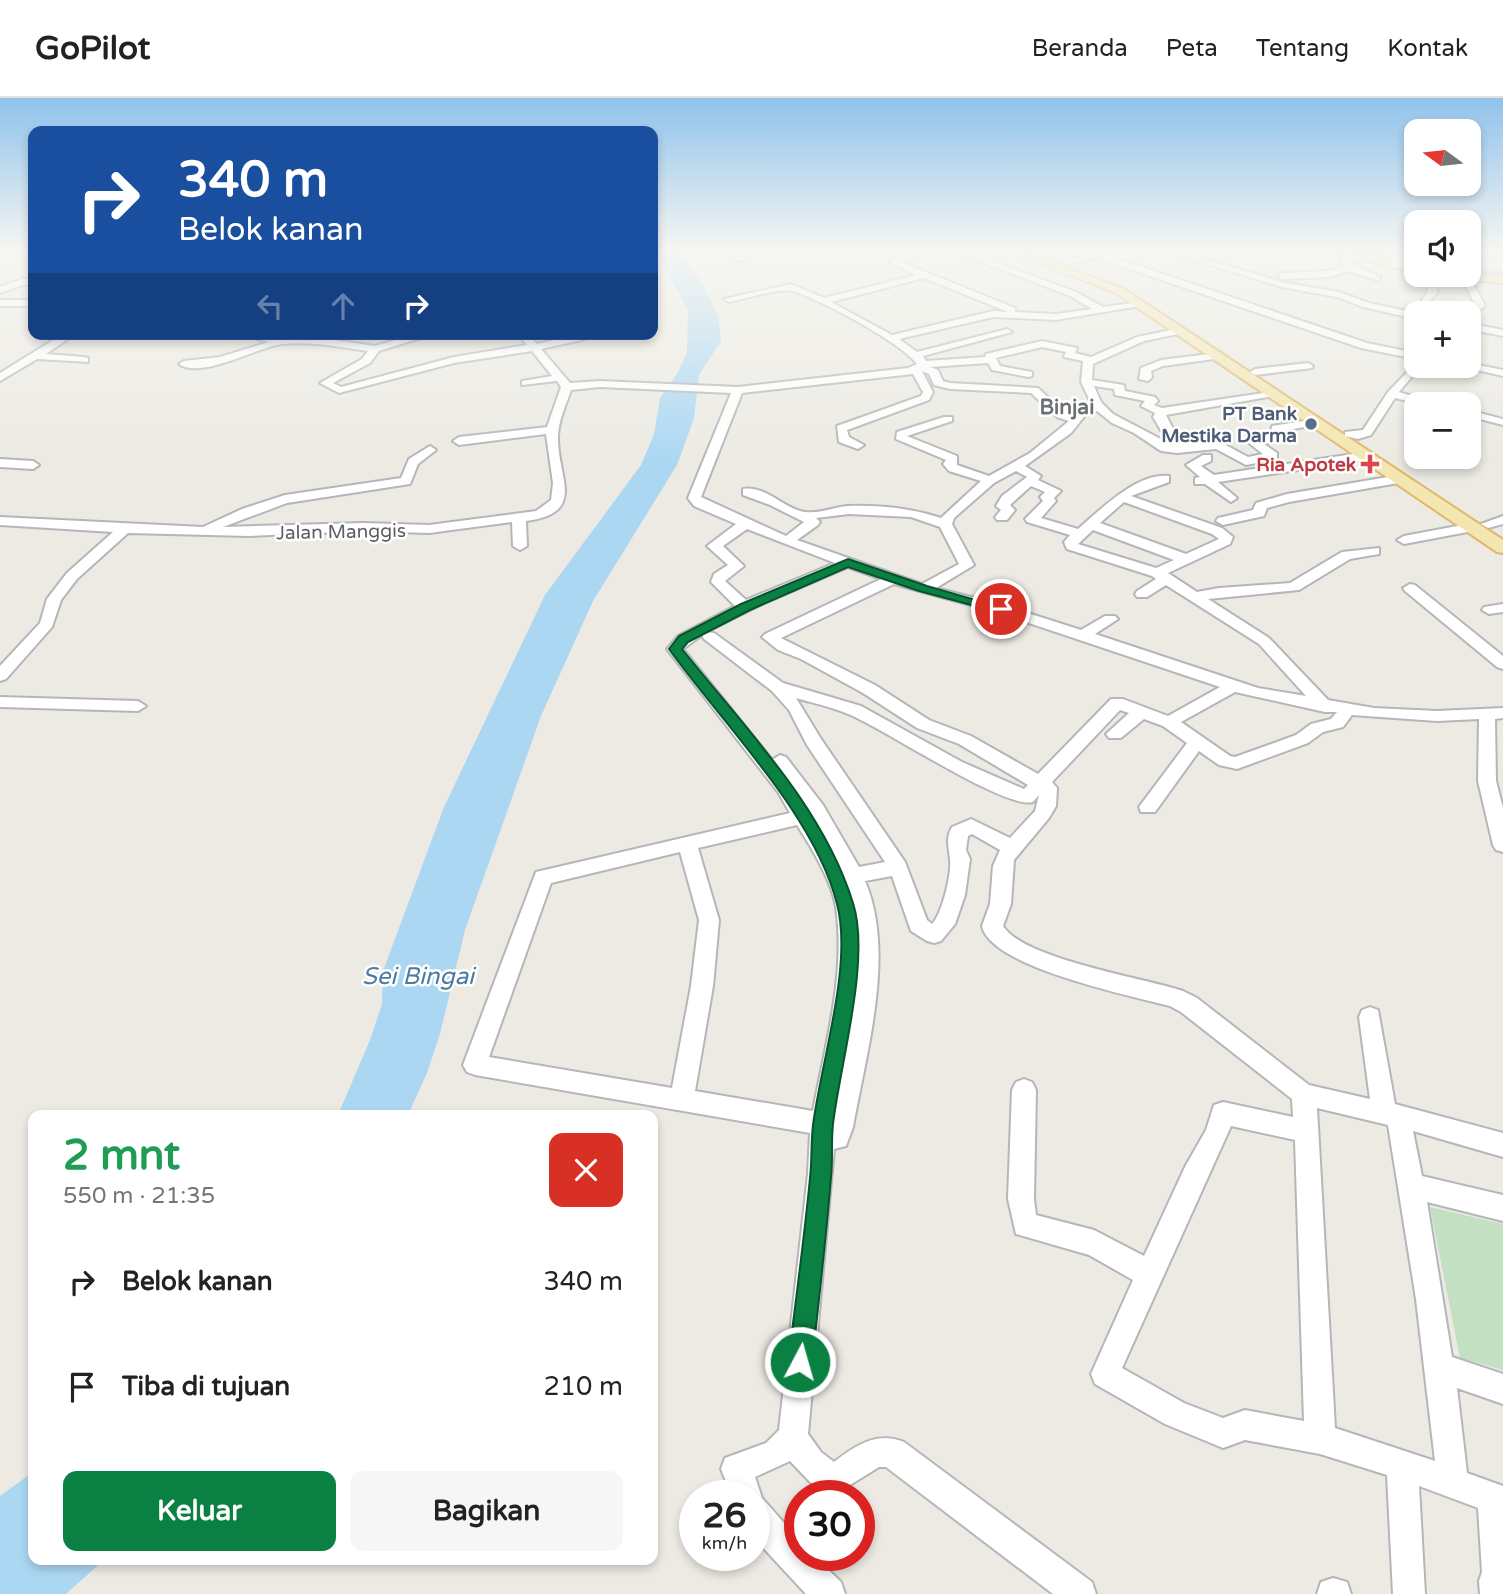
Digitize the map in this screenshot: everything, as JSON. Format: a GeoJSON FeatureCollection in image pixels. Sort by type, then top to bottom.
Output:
{"type":"FeatureCollection","features":[{"type":"Feature","properties":{"kind":"main road"},"geometry":{"type":"LineString","coordinates":[[1167,321],[1244,368],[1400,479],[1488,524]]}},
{"type":"Feature","properties":{"kind":"main road"},"geometry":{"type":"LineString","coordinates":[[1171,321],[1217,356],[1244,368],[1273,393],[1349,434],[1488,524],[1501,541]]}},
{"type":"Feature","properties":{"kind":"street"},"geometry":{"type":"LineString","coordinates":[[859,321],[891,338],[919,364],[934,372],[938,383],[950,386],[1034,390],[1061,415],[1076,419]]}},
{"type":"Feature","properties":{"kind":"street"},"geometry":{"type":"LineString","coordinates":[[891,338],[968,321]]}},
{"type":"Feature","properties":{"kind":"street"},"geometry":{"type":"LineString","coordinates":[[919,364],[958,344],[1007,332],[1000,326],[999,321]]}},
{"type":"Feature","properties":{"kind":"street"},"geometry":{"type":"LineString","coordinates":[[1291,321],[1365,346],[1404,354]]}},
{"type":"Feature","properties":{"kind":"street"},"geometry":{"type":"LineString","coordinates":[[1481,329],[1503,333]]}},
{"type":"Feature","properties":{"kind":"street"},"geometry":{"type":"LineString","coordinates":[[526,383],[732,390],[990,355],[1042,344],[1073,350],[1068,355],[1091,360],[1141,339],[1186,332]]}},
{"type":"Feature","properties":{"kind":"street"},"geometry":{"type":"LineString","coordinates":[[0,378],[61,340]]}},
{"type":"Feature","properties":{"kind":"street"},"geometry":{"type":"LineString","coordinates":[[275,340],[334,343],[375,349],[407,340]]}},
{"type":"Feature","properties":{"kind":"street"},"geometry":{"type":"LineString","coordinates":[[320,343],[326,340]]}},
{"type":"Feature","properties":{"kind":"street"},"geometry":{"type":"LineString","coordinates":[[356,348],[376,340]]}},
{"type":"Feature","properties":{"kind":"street"},"geometry":{"type":"LineString","coordinates":[[527,340],[562,383]]}},
{"type":"Feature","properties":{"kind":"street"},"geometry":{"type":"LineString","coordinates":[[375,349],[366,362],[325,383],[342,390],[488,353],[533,348],[566,340]]}},
{"type":"Feature","properties":{"kind":"street"},"geometry":{"type":"LineString","coordinates":[[184,364],[257,350],[280,341]]}},
{"type":"Feature","properties":{"kind":"street"},"geometry":{"type":"LineString","coordinates":[[958,344],[975,354],[990,355]]}},
{"type":"Feature","properties":{"kind":"street"},"geometry":{"type":"LineString","coordinates":[[990,355],[996,368],[1028,374]]}},
{"type":"Feature","properties":{"kind":"street"},"geometry":{"type":"LineString","coordinates":[[36,356],[84,360]]}},
{"type":"Feature","properties":{"kind":"street"},"geometry":{"type":"LineString","coordinates":[[1144,379],[1147,377],[1145,370],[1161,363],[1217,356]]}},
{"type":"Feature","properties":{"kind":"street"},"geometry":{"type":"LineString","coordinates":[[1091,360],[1084,374],[1086,383],[1100,407],[1109,417],[1143,433],[1163,449],[1217,445],[1242,461],[1273,456],[1255,443],[1276,437],[1276,428],[1312,416]]}},
{"type":"Feature","properties":{"kind":"street"},"geometry":{"type":"LineString","coordinates":[[859,445],[843,439],[841,428],[925,398],[928,393],[919,364]]}},
{"type":"Feature","properties":{"kind":"street"},"geometry":{"type":"LineString","coordinates":[[1244,368],[1308,366]]}},
{"type":"Feature","properties":{"kind":"street"},"geometry":{"type":"LineString","coordinates":[[1481,369],[1503,373]]}},
{"type":"Feature","properties":{"kind":"street"},"geometry":{"type":"LineString","coordinates":[[1349,434],[1358,436],[1367,433],[1406,378]]}},
{"type":"Feature","properties":{"kind":"street","name":"Jalan Manggis"},"geometry":{"type":"LineString","coordinates":[[0,521],[125,529],[286,531],[363,527],[429,529],[519,519],[549,511],[559,498],[552,440],[562,383]]}},
{"type":"Feature","properties":{"kind":"street"},"geometry":{"type":"LineString","coordinates":[[1086,383],[1119,387],[1119,393],[1150,399],[1152,401],[1146,405],[1161,412],[1273,393]]}},
{"type":"Feature","properties":{"kind":"street"},"geometry":{"type":"LineString","coordinates":[[732,390],[694,498],[786,541],[923,589],[1001,609],[1233,687],[1347,710],[1437,716],[1495,713],[1487,781],[1500,824],[1503,845]]}},
{"type":"Feature","properties":{"kind":"street"},"geometry":{"type":"LineString","coordinates":[[1392,394],[1404,397]]}},
{"type":"Feature","properties":{"kind":"street"},"geometry":{"type":"LineString","coordinates":[[945,524],[948,516],[970,495],[1056,439],[1083,411],[1100,407]]}},
{"type":"Feature","properties":{"kind":"street"},"geometry":{"type":"LineString","coordinates":[[1161,412],[1159,417],[1172,439],[1184,448]]}},
{"type":"Feature","properties":{"kind":"street"},"geometry":{"type":"LineString","coordinates":[[1481,416],[1503,422]]}},
{"type":"Feature","properties":{"kind":"street"},"geometry":{"type":"LineString","coordinates":[[948,419],[901,434],[900,437],[953,459],[949,464],[953,468],[990,480]]}},
{"type":"Feature","properties":{"kind":"street"},"geometry":{"type":"LineString","coordinates":[[459,441],[553,430]]}},
{"type":"Feature","properties":{"kind":"street"},"geometry":{"type":"LineString","coordinates":[[204,531],[285,499],[401,483],[409,479],[413,462],[430,450]]}},
{"type":"Feature","properties":{"kind":"street"},"geometry":{"type":"LineString","coordinates":[[1206,480],[1367,456]]}},
{"type":"Feature","properties":{"kind":"street"},"geometry":{"type":"LineString","coordinates":[[1207,457],[1192,465],[1206,480],[1231,498]]}},
{"type":"Feature","properties":{"kind":"street"},"geometry":{"type":"LineString","coordinates":[[0,463],[33,465]]}},
{"type":"Feature","properties":{"kind":"street"},"geometry":{"type":"LineString","coordinates":[[970,495],[1003,511],[1007,499],[1035,475],[1015,466]]}},
{"type":"Feature","properties":{"kind":"street"},"geometry":{"type":"LineString","coordinates":[[1165,479],[1128,492],[1071,542],[1072,545],[1161,576],[1196,597],[1264,641],[1325,707]]}},
{"type":"Feature","properties":{"kind":"street"},"geometry":{"type":"LineString","coordinates":[[1223,521],[1259,513],[1261,506],[1287,498],[1400,479]]}},
{"type":"Feature","properties":{"kind":"street"},"geometry":{"type":"LineString","coordinates":[[1030,481],[1055,491],[1046,497],[1051,501],[1032,519],[1085,529],[1186,559]]}},
{"type":"Feature","properties":{"kind":"street"},"geometry":{"type":"LineString","coordinates":[[748,492],[810,520],[811,525],[786,541]]}},
{"type":"Feature","properties":{"kind":"street"},"geometry":{"type":"LineString","coordinates":[[1122,497],[1217,531],[1226,537],[1225,541],[1186,559],[1161,576],[1142,594]]}},
{"type":"Feature","properties":{"kind":"street"},"geometry":{"type":"LineString","coordinates":[[803,516],[849,510],[912,513],[945,524],[967,565],[923,589]]}},
{"type":"Feature","properties":{"kind":"street"},"geometry":{"type":"LineString","coordinates":[[519,519],[520,546]]}},
{"type":"Feature","properties":{"kind":"street"},"geometry":{"type":"LineString","coordinates":[[745,524],[714,545],[737,566],[719,577],[718,582],[745,607]]}},
{"type":"Feature","properties":{"kind":"street"},"geometry":{"type":"LineString","coordinates":[[1404,540],[1488,524]]}},
{"type":"Feature","properties":{"kind":"street"},"geometry":{"type":"LineString","coordinates":[[0,676],[47,624],[54,599],[72,576],[125,529]]}},
{"type":"Feature","properties":{"kind":"street"},"geometry":{"type":"LineString","coordinates":[[1196,597],[1219,592],[1294,587],[1347,555],[1374,551]]}},
{"type":"Feature","properties":{"kind":"street"},"geometry":{"type":"LineString","coordinates":[[683,645],[745,607],[854,564]]}},
{"type":"Feature","properties":{"kind":"street"},"geometry":{"type":"LineString","coordinates":[[683,645],[709,636],[854,564]]}},
{"type":"Feature","properties":{"kind":"street"},"geometry":{"type":"LineString","coordinates":[[894,578],[770,637],[784,647],[807,656],[869,689],[923,724],[965,740],[1048,788],[1049,803],[1044,813],[1005,856],[1001,906],[993,918],[993,930],[1000,941],[1015,951],[1175,998],[1189,1005],[1303,1094],[1503,1145]]}},
{"type":"Feature","properties":{"kind":"street"},"geometry":{"type":"LineString","coordinates":[[1410,588],[1503,664]]}},
{"type":"Feature","properties":{"kind":"street"},"geometry":{"type":"LineString","coordinates":[[1083,635],[1110,619]]}},
{"type":"Feature","properties":{"kind":"street"},"geometry":{"type":"LineString","coordinates":[[709,636],[778,687],[796,708],[813,741],[898,867],[915,920],[934,935],[945,924],[955,895],[960,859],[956,850],[959,832],[971,826],[1012,848]]}},
{"type":"Feature","properties":{"kind":"street"},"geometry":{"type":"LineString","coordinates":[[683,645],[798,783],[807,813],[846,905],[849,952],[832,1126]]}},
{"type":"Feature","properties":{"kind":"street"},"geometry":{"type":"LineString","coordinates":[[778,687],[862,713],[956,766],[1027,797],[1117,703],[1169,722],[1225,761],[1237,763],[1302,739],[1317,728],[1337,723],[1347,710]]}},
{"type":"Feature","properties":{"kind":"street"},"geometry":{"type":"LineString","coordinates":[[1169,722],[1233,687]]}},
{"type":"Feature","properties":{"kind":"street"},"geometry":{"type":"LineString","coordinates":[[0,702],[138,706]]}},
{"type":"Feature","properties":{"kind":"street"},"geometry":{"type":"LineString","coordinates":[[1115,734],[1142,712]]}},
{"type":"Feature","properties":{"kind":"street"},"geometry":{"type":"LineString","coordinates":[[1148,807],[1198,742]]}},
{"type":"Feature","properties":{"kind":"street"},"geometry":{"type":"LineString","coordinates":[[807,813],[543,877],[475,1065],[682,1098],[832,1126]]}},
{"type":"Feature","properties":{"kind":"street"},"geometry":{"type":"LineString","coordinates":[[740,1480],[736,1469],[776,1454],[793,1437],[821,1174],[863,1003],[867,953],[863,904],[840,848],[807,813]]}},
{"type":"Feature","properties":{"kind":"street"},"geometry":{"type":"LineString","coordinates":[[682,1098],[702,986],[709,920],[687,842]]}},
{"type":"Feature","properties":{"kind":"street"},"geometry":{"type":"LineString","coordinates":[[852,877],[898,867]]}},
{"type":"Feature","properties":{"kind":"street"},"geometry":{"type":"LineString","coordinates":[[1370,1017],[1391,1115],[1413,1186],[1441,1368],[1452,1482]]}},
{"type":"Feature","properties":{"kind":"street"},"geometry":{"type":"LineString","coordinates":[[1024,1090],[1021,1199],[1025,1226],[1094,1243],[1150,1274]]}},
{"type":"Feature","properties":{"kind":"street"},"geometry":{"type":"LineString","coordinates":[[1303,1094],[1307,1131],[1320,1439]]}},
{"type":"Feature","properties":{"kind":"street"},"geometry":{"type":"LineString","coordinates":[[1307,1131],[1223,1113],[1217,1133],[1105,1374],[1175,1414],[1223,1433],[1245,1425],[1320,1439],[1402,1464],[1498,1500],[1499,1576],[1495,1581],[1496,1594]]}},
{"type":"Feature","properties":{"kind":"street"},"geometry":{"type":"LineString","coordinates":[[1413,1186],[1503,1208]]}},
{"type":"Feature","properties":{"kind":"street"},"geometry":{"type":"LineString","coordinates":[[1441,1368],[1503,1389]]}},
{"type":"Feature","properties":{"kind":"street"},"geometry":{"type":"LineString","coordinates":[[793,1437],[817,1471],[837,1478],[873,1454],[883,1451],[894,1453],[909,1468],[1080,1594]]}},
{"type":"Feature","properties":{"kind":"street"},"geometry":{"type":"LineString","coordinates":[[1402,1464],[1409,1594]]}},
{"type":"Feature","properties":{"kind":"street"},"geometry":{"type":"LineString","coordinates":[[770,1532],[829,1594]]}},
{"type":"Feature","properties":{"kind":"green space"},"geometry":{"type":"Polygon","coordinates":[[[1430,1207],[1503,1224],[1503,1370],[1460,1358],[1430,1207]]]}},
{"type":"Feature","properties":{"kind":"water","name":"Sei Bingai"},"geometry":{"type":"Polygon","coordinates":[[[688,321],[719,321],[721,341],[699,375],[694,418],[677,465],[593,601],[541,716],[465,930],[440,1034],[427,1073],[410,1110],[340,1110],[370,1040],[382,1004],[383,971],[444,807],[545,595],[641,465],[654,434],[660,398],[677,374],[687,352],[688,321]]]}},
{"type":"Feature","properties":{"kind":"water"},"geometry":{"type":"Polygon","coordinates":[[[28,1476],[28,1565],[98,1565],[66,1594],[0,1594],[0,1496],[28,1476]]]}},
{"type":"Feature","properties":{"kind":"place","name":"PT Bank Mestika Darma"},"geometry":{"type":"Point","coordinates":[1311,424]}},
{"type":"Feature","properties":{"kind":"place","name":"Ria Apotek"},"geometry":{"type":"Point","coordinates":[1370,464]}},
{"type":"Feature","properties":{"kind":"district","name":"Binjai"},"geometry":{"type":"Point","coordinates":[1067,407]}},
{"type":"Feature","properties":{"kind":"route"},"geometry":{"type":"LineString","coordinates":[[800,1362],[821,1174],[823,1126],[844,1000],[849,952],[846,905],[824,852],[784,788],[675,649],[683,639],[745,607],[848,562],[923,589],[1001,609]]}}]}
